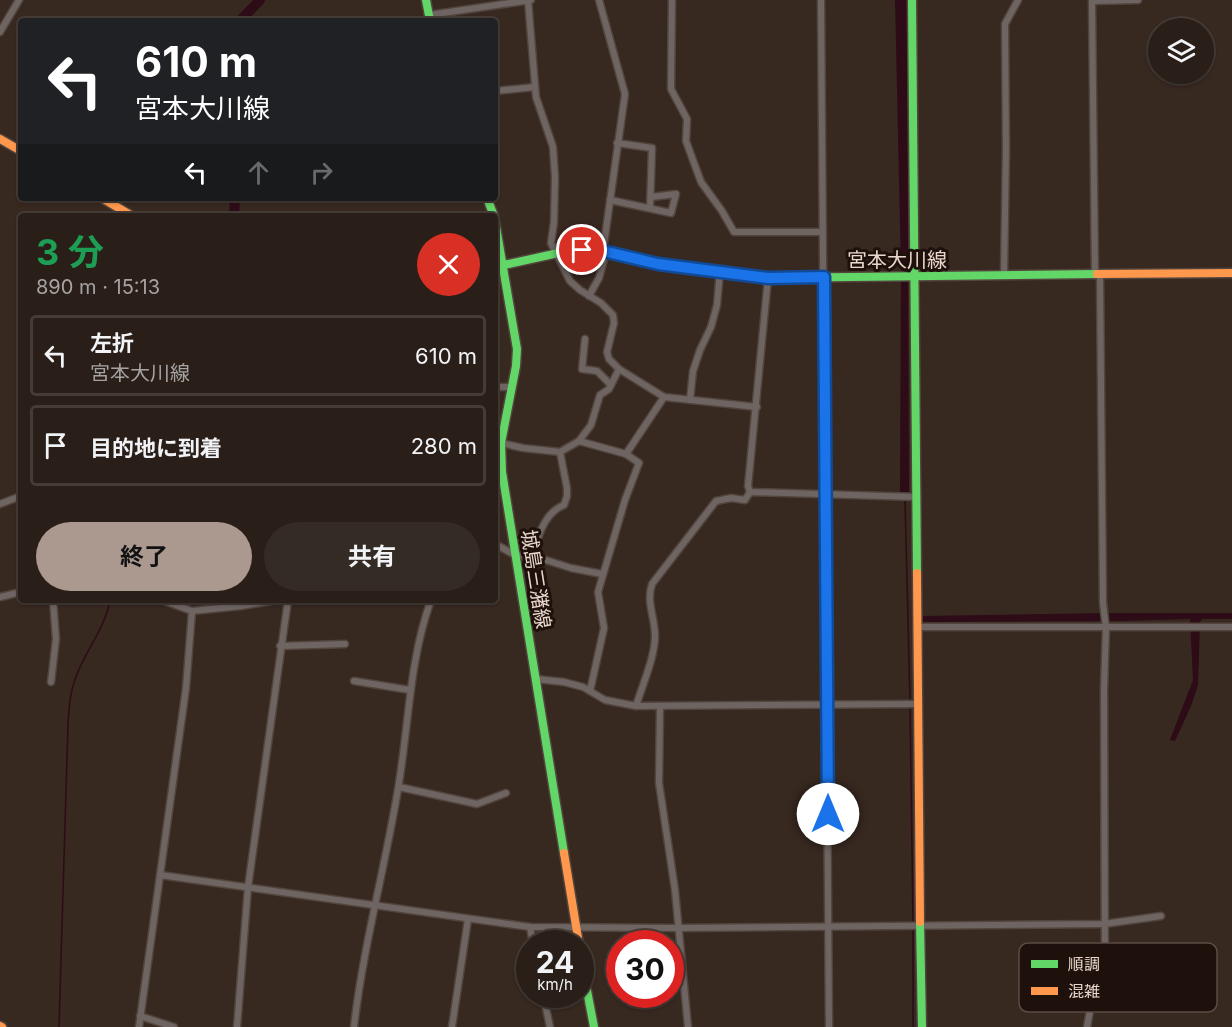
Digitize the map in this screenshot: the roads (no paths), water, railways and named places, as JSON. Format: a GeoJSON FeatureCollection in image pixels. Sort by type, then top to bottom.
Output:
{"type":"FeatureCollection","features":[{"type":"Feature","properties":{"kind":"main road"},"geometry":{"type":"LineString","coordinates":[[426,0],[429,18]]}},
{"type":"Feature","properties":{"kind":"main road"},"geometry":{"type":"LineString","coordinates":[[912,0],[917,704],[922,1027]]}},
{"type":"Feature","properties":{"kind":"main road"},"geometry":{"type":"LineString","coordinates":[[0,139],[18,149]]}},
{"type":"Feature","properties":{"kind":"main road"},"geometry":{"type":"LineString","coordinates":[[107,201],[127,213]]}},
{"type":"Feature","properties":{"kind":"main road","name":"宮本大川線"},"geometry":{"type":"LineString","coordinates":[[499,266],[572,249],[604,252],[658,264],[720,270],[768,278],[1232,273]]}},
{"type":"Feature","properties":{"kind":"main road","name":"城島三潴線"},"geometry":{"type":"LineString","coordinates":[[499,266],[515,329],[517,349],[501,443],[499,477],[515,555],[576,928]]}},
{"type":"Feature","properties":{"kind":"main road"},"geometry":{"type":"LineString","coordinates":[[590,1008],[594,1027]]}},
{"type":"Feature","properties":{"kind":"street"},"geometry":{"type":"LineString","coordinates":[[0,32],[19,0]]}},
{"type":"Feature","properties":{"kind":"street"},"geometry":{"type":"LineString","coordinates":[[429,18],[529,0],[535,87],[541,114],[553,147],[554,222],[550,243],[570,281],[601,303],[613,315],[614,323],[607,352],[609,359],[619,369],[664,398],[757,406]]}},
{"type":"Feature","properties":{"kind":"street"},"geometry":{"type":"LineString","coordinates":[[589,296],[599,278],[604,252],[625,94],[599,0]]}},
{"type":"Feature","properties":{"kind":"street"},"geometry":{"type":"LineString","coordinates":[[672,0],[671,89],[687,119],[686,141],[701,182],[734,232],[822,232]]}},
{"type":"Feature","properties":{"kind":"street"},"geometry":{"type":"LineString","coordinates":[[821,0],[829,1027]]}},
{"type":"Feature","properties":{"kind":"street"},"geometry":{"type":"LineString","coordinates":[[1004,276],[1005,24],[1018,0]]}},
{"type":"Feature","properties":{"kind":"street"},"geometry":{"type":"LineString","coordinates":[[1104,943],[1105,626],[1092,0],[1138,0]]}},
{"type":"Feature","properties":{"kind":"street"},"geometry":{"type":"LineString","coordinates":[[498,91],[535,87]]}},
{"type":"Feature","properties":{"kind":"street"},"geometry":{"type":"LineString","coordinates":[[617,143],[652,148],[650,208]]}},
{"type":"Feature","properties":{"kind":"street"},"geometry":{"type":"LineString","coordinates":[[610,200],[671,213],[676,194],[651,197]]}},
{"type":"Feature","properties":{"kind":"street"},"geometry":{"type":"LineString","coordinates":[[690,400],[693,371],[711,327],[717,305],[720,270]]}},
{"type":"Feature","properties":{"kind":"street"},"geometry":{"type":"LineString","coordinates":[[750,492],[748,486],[768,278]]}},
{"type":"Feature","properties":{"kind":"street"},"geometry":{"type":"LineString","coordinates":[[585,339],[582,369],[597,371],[611,385]]}},
{"type":"Feature","properties":{"kind":"street"},"geometry":{"type":"LineString","coordinates":[[501,443],[560,452],[579,441],[594,420],[600,395],[611,385],[619,369]]}},
{"type":"Feature","properties":{"kind":"street"},"geometry":{"type":"LineString","coordinates":[[498,387],[511,387]]}},
{"type":"Feature","properties":{"kind":"street"},"geometry":{"type":"LineString","coordinates":[[626,454],[664,398]]}},
{"type":"Feature","properties":{"kind":"street"},"geometry":{"type":"LineString","coordinates":[[579,441],[626,454],[639,463],[625,501],[598,592],[604,628],[590,691]]}},
{"type":"Feature","properties":{"kind":"street"},"geometry":{"type":"LineString","coordinates":[[533,555],[538,535],[555,508],[564,505],[567,496],[560,452]]}},
{"type":"Feature","properties":{"kind":"street"},"geometry":{"type":"LineString","coordinates":[[750,492],[917,497]]}},
{"type":"Feature","properties":{"kind":"street"},"geometry":{"type":"LineString","coordinates":[[636,706],[654,648],[655,636],[648,594],[652,584],[716,501],[731,498],[745,500],[750,492]]}},
{"type":"Feature","properties":{"kind":"street"},"geometry":{"type":"LineString","coordinates":[[0,504],[18,497]]}},
{"type":"Feature","properties":{"kind":"street"},"geometry":{"type":"LineString","coordinates":[[498,546],[515,555],[533,555],[571,568],[602,574]]}},
{"type":"Feature","properties":{"kind":"street"},"geometry":{"type":"LineString","coordinates":[[0,597],[18,593]]}},
{"type":"Feature","properties":{"kind":"street"},"geometry":{"type":"LineString","coordinates":[[51,682],[56,639],[53,603]]}},
{"type":"Feature","properties":{"kind":"street"},"geometry":{"type":"LineString","coordinates":[[170,603],[192,611],[241,603]]}},
{"type":"Feature","properties":{"kind":"street"},"geometry":{"type":"LineString","coordinates":[[237,1027],[248,887],[287,603]]}},
{"type":"Feature","properties":{"kind":"street"},"geometry":{"type":"LineString","coordinates":[[354,1027],[399,787],[419,634],[430,603]]}},
{"type":"Feature","properties":{"kind":"street"},"geometry":{"type":"LineString","coordinates":[[140,1027],[186,688],[192,611]]}},
{"type":"Feature","properties":{"kind":"street"},"geometry":{"type":"LineString","coordinates":[[918,621],[1232,627]]}},
{"type":"Feature","properties":{"kind":"street"},"geometry":{"type":"LineString","coordinates":[[280,646],[345,644]]}},
{"type":"Feature","properties":{"kind":"street"},"geometry":{"type":"LineString","coordinates":[[536,679],[583,687],[605,700],[636,706],[917,704]]}},
{"type":"Feature","properties":{"kind":"street"},"geometry":{"type":"LineString","coordinates":[[354,681],[410,690]]}},
{"type":"Feature","properties":{"kind":"street"},"geometry":{"type":"LineString","coordinates":[[660,706],[659,783],[675,890],[688,1027]]}},
{"type":"Feature","properties":{"kind":"street"},"geometry":{"type":"LineString","coordinates":[[399,787],[477,804],[506,793]]}},
{"type":"Feature","properties":{"kind":"street"},"geometry":{"type":"LineString","coordinates":[[160,875],[530,927],[921,927],[1104,924],[1161,916]]}},
{"type":"Feature","properties":{"kind":"street"},"geometry":{"type":"LineString","coordinates":[[452,1027],[468,919]]}},
{"type":"Feature","properties":{"kind":"street"},"geometry":{"type":"LineString","coordinates":[[546,1008],[550,1027]]}},
{"type":"Feature","properties":{"kind":"street"},"geometry":{"type":"LineString","coordinates":[[1087,1027],[1089,1012]]}},
{"type":"Feature","properties":{"kind":"street"},"geometry":{"type":"LineString","coordinates":[[140,1016],[174,1027]]}},
{"type":"Feature","properties":{"kind":"waterway"},"geometry":{"type":"LineString","coordinates":[[243,18],[260,0]]}},
{"type":"Feature","properties":{"kind":"waterway"},"geometry":{"type":"LineString","coordinates":[[234,213],[235,201]]}},
{"type":"Feature","properties":{"kind":"waterway"},"geometry":{"type":"LineString","coordinates":[[905,500],[910,702]]}},
{"type":"Feature","properties":{"kind":"waterway"},"geometry":{"type":"LineString","coordinates":[[59,1027],[69,706],[76,677],[104,621],[109,603]]}},
{"type":"Feature","properties":{"kind":"waterway"},"geometry":{"type":"LineString","coordinates":[[910,707],[913,924]]}},
{"type":"Feature","properties":{"kind":"waterway"},"geometry":{"type":"LineString","coordinates":[[913,929],[913,1027]]}}]}
